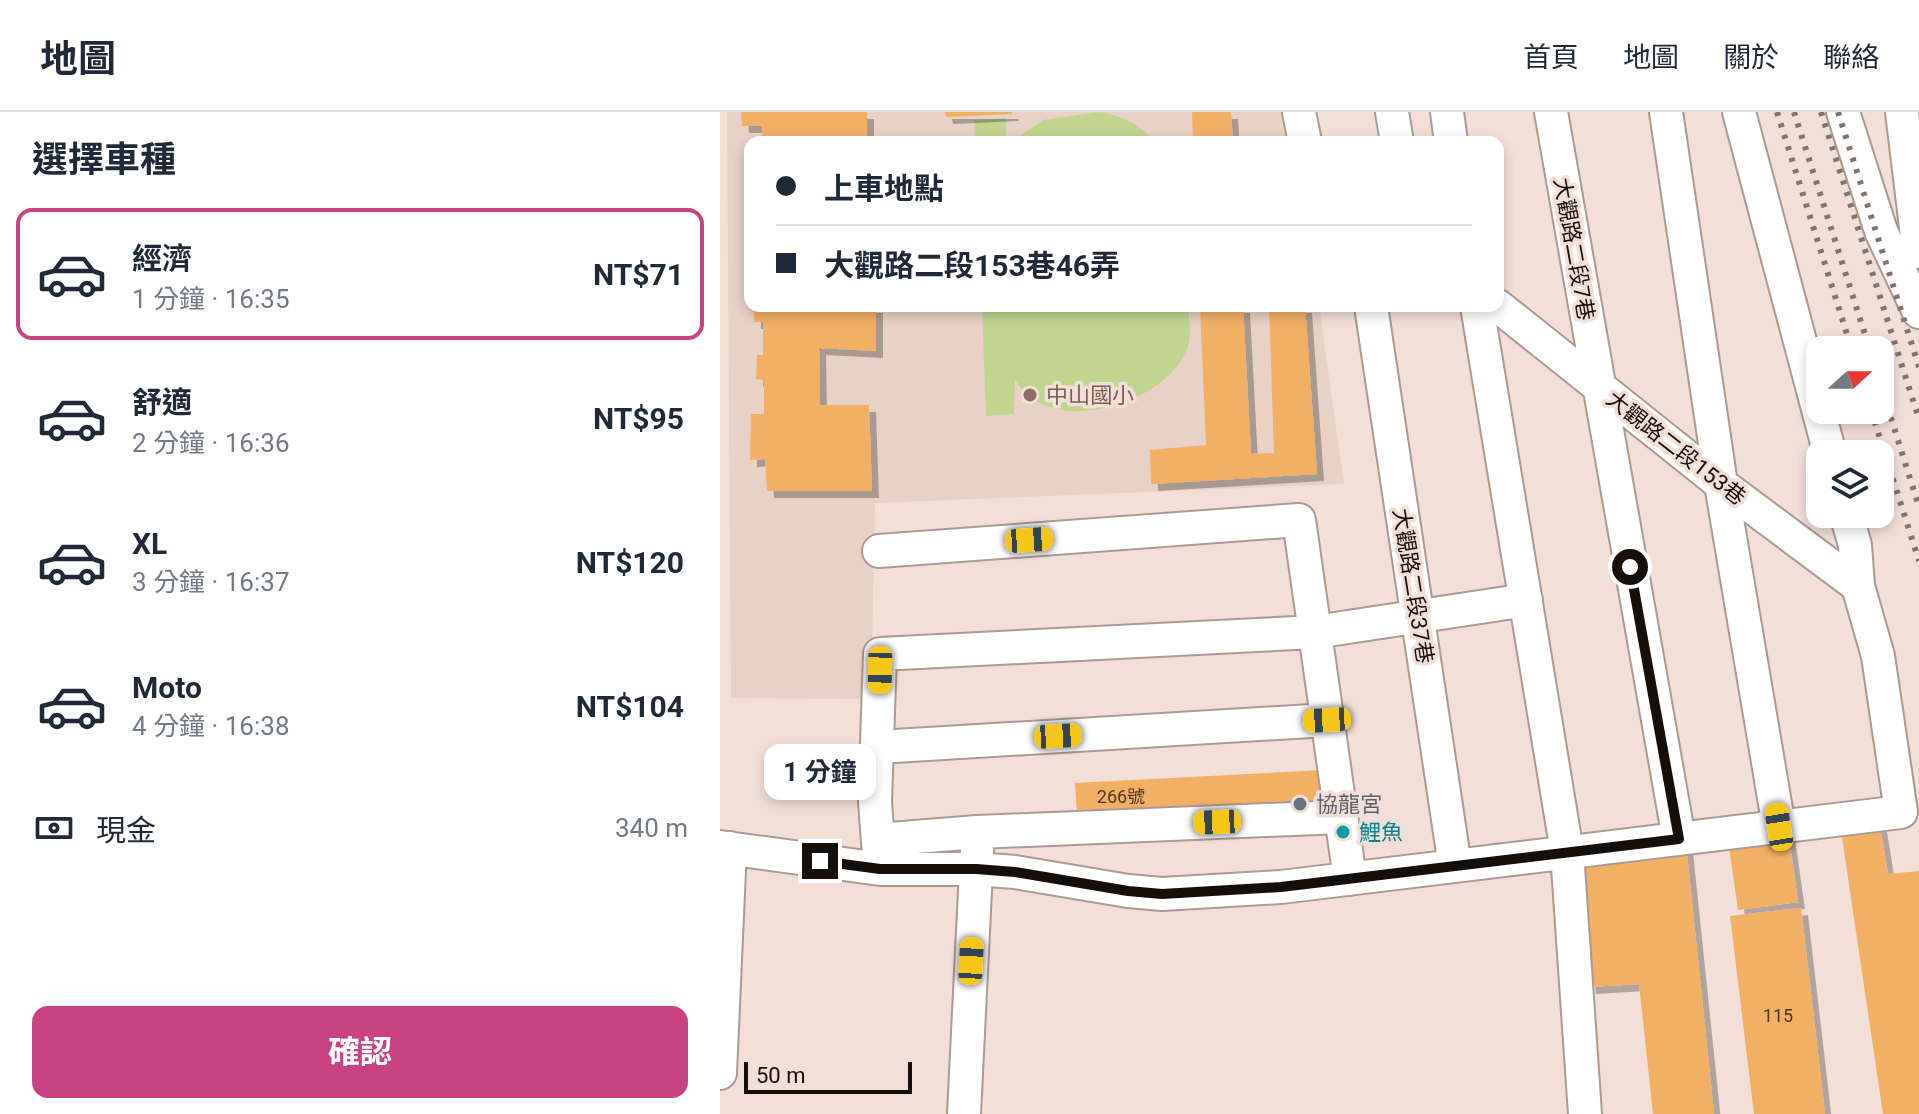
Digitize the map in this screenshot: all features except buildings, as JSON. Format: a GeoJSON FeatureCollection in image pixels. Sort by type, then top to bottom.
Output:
{"type":"FeatureCollection","features":[{"type":"Feature","properties":{"kind":"street"},"geometry":{"type":"LineString","coordinates":[[1299,112],[1304,136]]}},
{"type":"Feature","properties":{"kind":"street"},"geometry":{"type":"LineString","coordinates":[[1392,112],[1396,136]]}},
{"type":"Feature","properties":{"kind":"street"},"geometry":{"type":"LineString","coordinates":[[1447,112],[1450,136]]}},
{"type":"Feature","properties":{"kind":"street","name":"大觀路二段7巷"},"geometry":{"type":"LineString","coordinates":[[1551,112],[1679,839]]}},
{"type":"Feature","properties":{"kind":"street"},"geometry":{"type":"LineString","coordinates":[[1666,112],[1721,484],[1779,827]]}},
{"type":"Feature","properties":{"kind":"street"},"geometry":{"type":"LineString","coordinates":[[1739,112],[1826,440]]}},
{"type":"Feature","properties":{"kind":"street"},"geometry":{"type":"LineString","coordinates":[[1843,112],[1881,231],[1919,312]]}},
{"type":"Feature","properties":{"kind":"street"},"geometry":{"type":"LineString","coordinates":[[1902,112],[1919,252]]}},
{"type":"Feature","properties":{"kind":"street","name":"大觀路二段153巷"},"geometry":{"type":"LineString","coordinates":[[1504,311],[1721,484],[1858,586]]}},
{"type":"Feature","properties":{"kind":"street","name":"大觀路二段37巷"},"geometry":{"type":"LineString","coordinates":[[1372,312],[1455,866]]}},
{"type":"Feature","properties":{"kind":"street"},"geometry":{"type":"LineString","coordinates":[[1478,312],[1567,852],[1585,1114]]}},
{"type":"Feature","properties":{"kind":"street"},"geometry":{"type":"LineString","coordinates":[[879,551],[1299,520],[1350,879]]}},
{"type":"Feature","properties":{"kind":"street"},"geometry":{"type":"LineString","coordinates":[[720,1073],[725,848],[879,855],[1162,894],[1281,887],[1901,812],[1878,656],[1858,586],[1855,545],[1850,528]]}},
{"type":"Feature","properties":{"kind":"street"},"geometry":{"type":"LineString","coordinates":[[879,855],[875,802],[880,654],[1315,632],[1526,600]]}},
{"type":"Feature","properties":{"kind":"street"},"geometry":{"type":"LineString","coordinates":[[878,747],[1327,720]]}},
{"type":"Feature","properties":{"kind":"street"},"geometry":{"type":"LineString","coordinates":[[879,855],[977,832],[1341,817]]}},
{"type":"Feature","properties":{"kind":"street"},"geometry":{"type":"LineString","coordinates":[[964,1114],[977,832]]}},
{"type":"Feature","properties":{"kind":"shaded area","name":"中山國小"},"geometry":{"type":"Polygon","coordinates":[[[727,112],[1291,112],[1294,136],[744,136],[744,312],[1320,312],[1344,484],[875,503],[871,699],[731,698],[727,112]]]}},
{"type":"Feature","properties":{"kind":"green space"},"geometry":{"type":"Polygon","coordinates":[[[1099,112],[1130,121],[1149,136],[1020,136],[1043,120],[1099,112]]]}},
{"type":"Feature","properties":{"kind":"green space"},"geometry":{"type":"Polygon","coordinates":[[[1006,118],[1006,136],[975,136],[974,120],[1006,118]]]}},
{"type":"Feature","properties":{"kind":"green space"},"geometry":{"type":"Polygon","coordinates":[[[982,312],[1189,312],[1187,349],[1176,367],[1139,396],[1091,410],[1066,410],[1044,405],[1026,394],[1015,379],[1014,414],[986,416],[982,312]]]}},
{"type":"Feature","properties":{"kind":"railway"},"geometry":{"type":"LineString","coordinates":[[1777,112],[1848,336]]}},
{"type":"Feature","properties":{"kind":"railway"},"geometry":{"type":"LineString","coordinates":[[1794,112],[1866,336]]}},
{"type":"Feature","properties":{"kind":"railway"},"geometry":{"type":"LineString","coordinates":[[1821,112],[1919,419]]}},
{"type":"Feature","properties":{"kind":"railway"},"geometry":{"type":"LineString","coordinates":[[1838,112],[1919,367]]}},
{"type":"Feature","properties":{"kind":"railway"},"geometry":{"type":"LineString","coordinates":[[1875,424],[1919,561]]}},
{"type":"Feature","properties":{"kind":"railway"},"geometry":{"type":"LineString","coordinates":[[1893,424],[1919,507]]}},
{"type":"Feature","properties":{"kind":"place","name":"中山國小"},"geometry":{"type":"Point","coordinates":[1030,395]}},
{"type":"Feature","properties":{"kind":"place","name":"協龍宮"},"geometry":{"type":"Point","coordinates":[1300,804]}},
{"type":"Feature","properties":{"kind":"place","name":"鯉魚"},"geometry":{"type":"Point","coordinates":[1343,832]}},
{"type":"Feature","properties":{"kind":"route"},"geometry":{"type":"LineString","coordinates":[[820,861],[880,869],[1015,872],[1162,894],[1281,887],[1679,839],[1630,567]]}}]}
